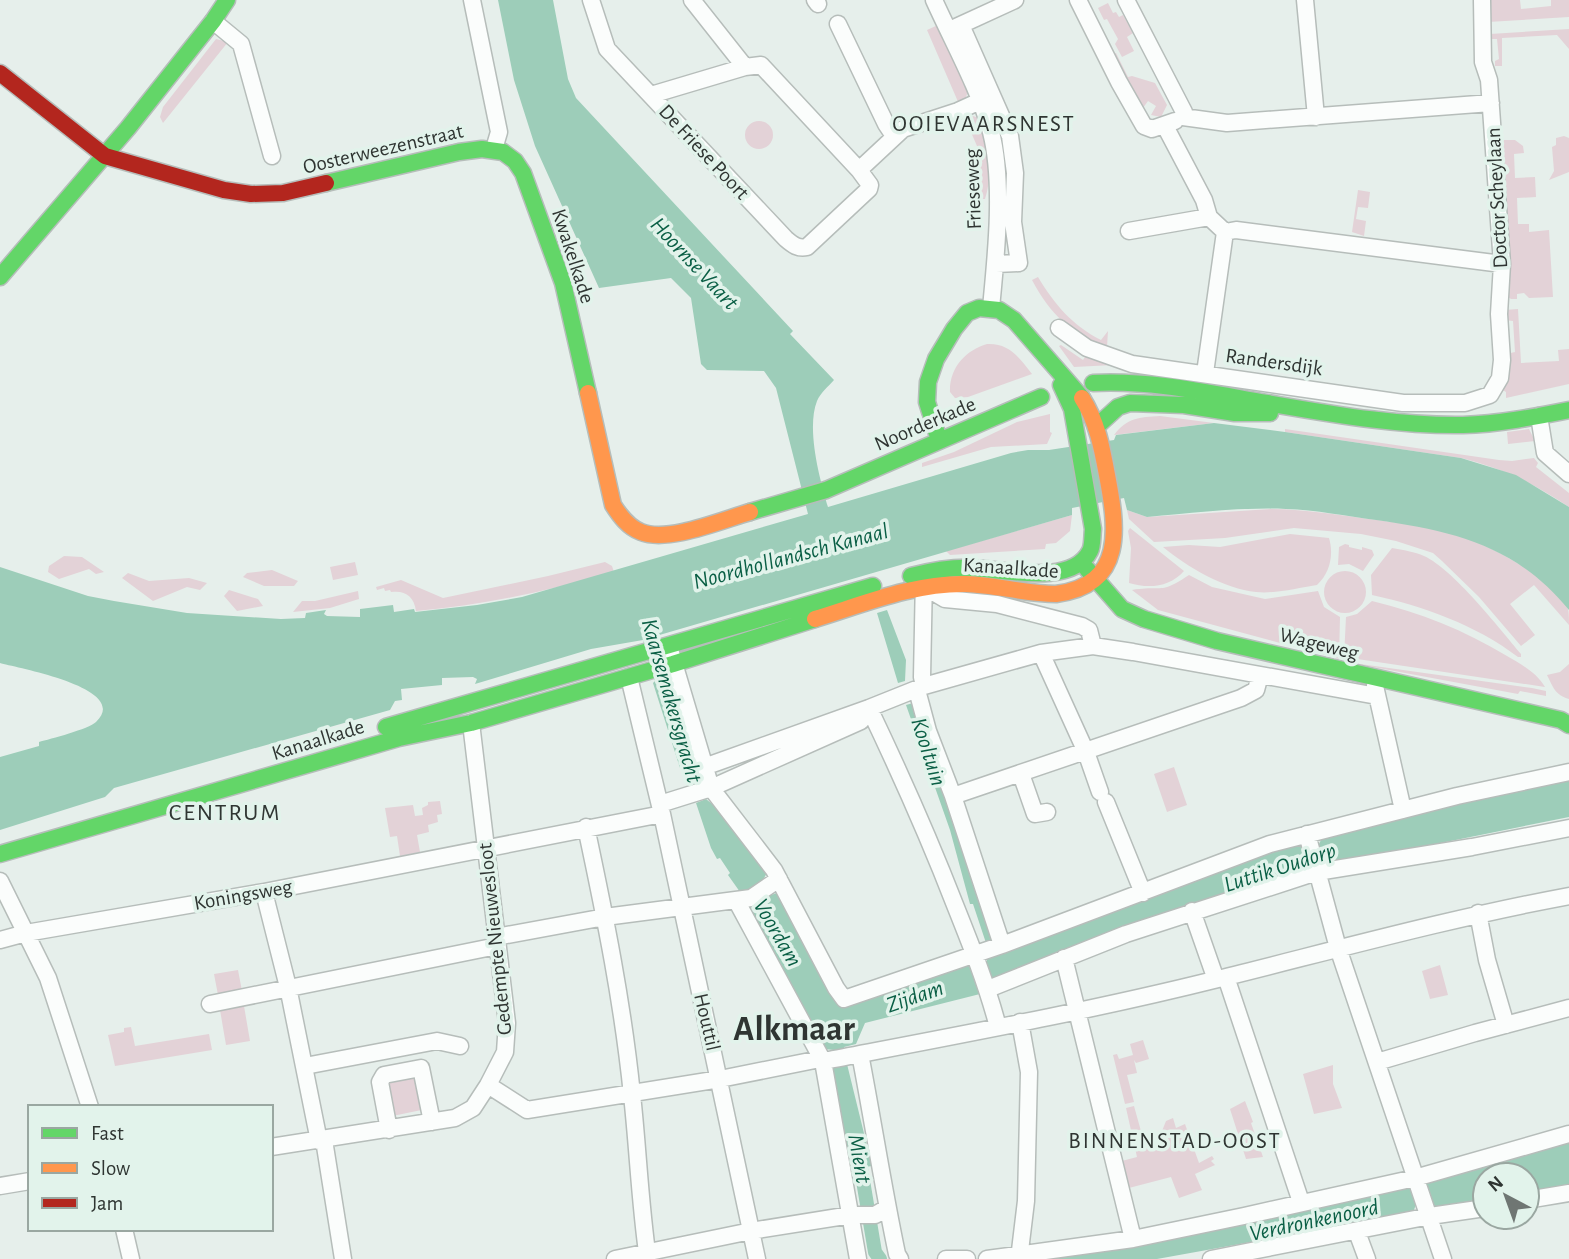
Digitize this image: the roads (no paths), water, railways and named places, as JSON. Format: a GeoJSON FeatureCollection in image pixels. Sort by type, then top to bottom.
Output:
{"type":"FeatureCollection","features":[{"type":"Feature","properties":{"kind":"street"},"geometry":{"type":"LineString","coordinates":[[0,277],[105,156],[227,0]]}},
{"type":"Feature","properties":{"kind":"street"},"geometry":{"type":"LineString","coordinates":[[472,0],[499,132],[494,149]]}},
{"type":"Feature","properties":{"kind":"street"},"geometry":{"type":"LineString","coordinates":[[591,0],[607,48],[650,95]]}},
{"type":"Feature","properties":{"kind":"street"},"geometry":{"type":"LineString","coordinates":[[692,0],[744,67],[761,65],[859,170],[903,129],[980,101]]}},
{"type":"Feature","properties":{"kind":"street","name":"Frieseweg"},"geometry":{"type":"LineString","coordinates":[[934,0],[954,28],[1004,119],[1013,151],[1013,222],[1018,263],[996,264]]}},
{"type":"Feature","properties":{"kind":"street"},"geometry":{"type":"LineString","coordinates":[[954,28],[1015,0]]}},
{"type":"Feature","properties":{"kind":"street"},"geometry":{"type":"LineString","coordinates":[[1078,0],[1144,126],[1152,129],[1166,126],[1183,117],[1227,123],[1491,103]]}},
{"type":"Feature","properties":{"kind":"street"},"geometry":{"type":"LineString","coordinates":[[1126,0],[1184,112],[1183,117]]}},
{"type":"Feature","properties":{"kind":"street"},"geometry":{"type":"LineString","coordinates":[[1305,0],[1316,117]]}},
{"type":"Feature","properties":{"kind":"street","name":"Doctor Scheylaan"},"geometry":{"type":"LineString","coordinates":[[1482,0],[1483,62],[1489,80],[1502,264],[1499,314],[1502,360],[1500,378],[1490,395]]}},
{"type":"Feature","properties":{"kind":"street"},"geometry":{"type":"LineString","coordinates":[[213,21],[242,44],[272,156]]}},
{"type":"Feature","properties":{"kind":"street"},"geometry":{"type":"LineString","coordinates":[[838,24],[894,136]]}},
{"type":"Feature","properties":{"kind":"street","name":"Frieseweg"},"geometry":{"type":"LineString","coordinates":[[954,28],[990,130],[996,155],[996,264],[991,308]]}},
{"type":"Feature","properties":{"kind":"street","name":"De Friese Poort"},"geometry":{"type":"LineString","coordinates":[[744,67],[650,95],[786,239],[800,248],[807,247],[869,190],[870,184],[859,170]]}},
{"type":"Feature","properties":{"kind":"street"},"geometry":{"type":"LineString","coordinates":[[0,73],[105,156]]}},
{"type":"Feature","properties":{"kind":"street"},"geometry":{"type":"LineString","coordinates":[[1166,126],[1204,200],[1209,217],[1225,232]]}},
{"type":"Feature","properties":{"kind":"street","name":"Oosterweezenstraat"},"geometry":{"type":"LineString","coordinates":[[105,156],[162,174],[251,194],[283,193],[459,152],[494,149]]}},
{"type":"Feature","properties":{"kind":"street","name":"Kwakelkade"},"geometry":{"type":"LineString","coordinates":[[494,149],[510,156],[521,169],[548,240],[568,302],[611,498],[620,516],[638,530],[652,534],[678,532],[800,498]]}},
{"type":"Feature","properties":{"kind":"street"},"geometry":{"type":"LineString","coordinates":[[1129,231],[1209,217]]}},
{"type":"Feature","properties":{"kind":"street"},"geometry":{"type":"LineString","coordinates":[[1225,232],[1236,230],[1502,264]]}},
{"type":"Feature","properties":{"kind":"street"},"geometry":{"type":"LineString","coordinates":[[1205,373],[1225,232]]}},
{"type":"Feature","properties":{"kind":"street"},"geometry":{"type":"LineString","coordinates":[[939,440],[924,398],[929,372],[950,334],[962,319],[978,308],[991,308],[1006,313],[1084,402],[1098,434],[1115,530],[1115,545],[1110,560],[1095,580]]}},
{"type":"Feature","properties":{"kind":"street","name":"Randersdijk"},"geometry":{"type":"LineString","coordinates":[[1059,328],[1074,341],[1104,356],[1132,364],[1403,403],[1465,403],[1490,395]]}},
{"type":"Feature","properties":{"kind":"street","name":"Kanaalkade"},"geometry":{"type":"LineString","coordinates":[[0,847],[250,774],[311,750],[666,645],[974,568],[1045,572],[1069,570],[1081,563],[1093,545],[1090,509],[1068,397],[1042,353]]}},
{"type":"Feature","properties":{"kind":"street","name":"Randersdijk"},"geometry":{"type":"LineString","coordinates":[[1093,383],[1134,381],[1159,384],[1289,406],[1432,424],[1487,423],[1569,410]]}},
{"type":"Feature","properties":{"kind":"street","name":"Noorderkade"},"geometry":{"type":"LineString","coordinates":[[800,498],[826,490],[1041,397]]}},
{"type":"Feature","properties":{"kind":"street","name":"Randersdijk"},"geometry":{"type":"LineString","coordinates":[[1098,434],[1118,407],[1130,403],[1184,405],[1235,413],[1270,413],[1289,406]]}},
{"type":"Feature","properties":{"kind":"street"},"geometry":{"type":"LineString","coordinates":[[1539,416],[1545,453],[1569,474]]}},
{"type":"Feature","properties":{"kind":"street","name":"Wageweg"},"geometry":{"type":"LineString","coordinates":[[1081,563],[1122,609],[1144,619],[1217,641],[1569,724]]}},
{"type":"Feature","properties":{"kind":"street"},"geometry":{"type":"LineString","coordinates":[[924,579],[945,598],[997,604],[1082,626],[1089,630],[1093,646]]}},
{"type":"Feature","properties":{"kind":"street"},"geometry":{"type":"LineString","coordinates":[[924,579],[922,677],[914,691],[953,796],[988,952],[987,985],[998,1027]]}},
{"type":"Feature","properties":{"kind":"street","name":"Kanaalkade"},"geometry":{"type":"LineString","coordinates":[[924,579],[1057,594],[1079,590],[1095,580]]}},
{"type":"Feature","properties":{"kind":"street","name":"Kanaalkade"},"geometry":{"type":"LineString","coordinates":[[0,854],[399,738],[471,723],[629,677],[805,623],[875,592]]}},
{"type":"Feature","properties":{"kind":"street"},"geometry":{"type":"LineString","coordinates":[[666,645],[704,767],[702,791],[772,884],[844,999],[988,952],[1229,858],[1472,847],[1569,828]]}},
{"type":"Feature","properties":{"kind":"street","name":"Wageweg"},"geometry":{"type":"LineString","coordinates":[[871,712],[914,691],[1041,653],[1093,646],[1377,696]]}},
{"type":"Feature","properties":{"kind":"street"},"geometry":{"type":"LineString","coordinates":[[1041,653],[1086,752],[1143,893]]}},
{"type":"Feature","properties":{"kind":"street"},"geometry":{"type":"LineString","coordinates":[[953,796],[1241,698],[1256,690],[1260,675]]}},
{"type":"Feature","properties":{"kind":"street","name":"Houttil"},"geometry":{"type":"LineString","coordinates":[[629,677],[661,809],[757,1259]]}},
{"type":"Feature","properties":{"kind":"street"},"geometry":{"type":"LineString","coordinates":[[1374,679],[1403,810]]}},
{"type":"Feature","properties":{"kind":"street"},"geometry":{"type":"LineString","coordinates":[[704,767],[871,712],[927,819],[935,842],[988,952]]}},
{"type":"Feature","properties":{"kind":"street","name":"Koningsweg"},"geometry":{"type":"LineString","coordinates":[[0,940],[26,933],[264,892],[486,848],[661,809],[871,712]]}},
{"type":"Feature","properties":{"kind":"street","name":"Gedempte Nieuwesloot"},"geometry":{"type":"LineString","coordinates":[[273,1147],[455,1118],[472,1108],[488,1085],[505,1052],[507,1036],[471,723]]}},
{"type":"Feature","properties":{"kind":"street"},"geometry":{"type":"LineString","coordinates":[[987,985],[1192,911],[1403,810],[1569,772]]}},
{"type":"Feature","properties":{"kind":"street"},"geometry":{"type":"LineString","coordinates":[[1021,774],[1035,814],[1047,812]]}},
{"type":"Feature","properties":{"kind":"street"},"geometry":{"type":"LineString","coordinates":[[586,827],[605,917],[632,1093],[648,1256]]}},
{"type":"Feature","properties":{"kind":"street"},"geometry":{"type":"LineString","coordinates":[[1312,854],[1338,948],[1443,1259]]}},
{"type":"Feature","properties":{"kind":"street"},"geometry":{"type":"LineString","coordinates":[[0,881],[48,978],[89,1105]]}},
{"type":"Feature","properties":{"kind":"street"},"geometry":{"type":"LineString","coordinates":[[210,1004],[253,997],[288,986],[605,917],[743,899],[772,884]]}},
{"type":"Feature","properties":{"kind":"street"},"geometry":{"type":"LineString","coordinates":[[264,892],[322,1140],[342,1259]]}},
{"type":"Feature","properties":{"kind":"street"},"geometry":{"type":"LineString","coordinates":[[488,1085],[527,1110],[720,1079],[1078,1011],[1478,914],[1569,896]]}},
{"type":"Feature","properties":{"kind":"street"},"geometry":{"type":"LineString","coordinates":[[743,899],[826,1060],[858,1259]]}},
{"type":"Feature","properties":{"kind":"street"},"geometry":{"type":"LineString","coordinates":[[1192,911],[1214,974],[1222,978],[1234,1001],[1301,1202]]}},
{"type":"Feature","properties":{"kind":"street"},"geometry":{"type":"LineString","coordinates":[[1478,914],[1487,960],[1506,1025]]}},
{"type":"Feature","properties":{"kind":"street"},"geometry":{"type":"LineString","coordinates":[[1064,958],[1133,1240]]}},
{"type":"Feature","properties":{"kind":"street"},"geometry":{"type":"LineString","coordinates":[[1377,1062],[1569,1008]]}},
{"type":"Feature","properties":{"kind":"street"},"geometry":{"type":"LineString","coordinates":[[1020,1022],[1029,1072],[1027,1201],[1020,1257]]}},
{"type":"Feature","properties":{"kind":"street"},"geometry":{"type":"LineString","coordinates":[[305,1066],[436,1041],[460,1046]]}},
{"type":"Feature","properties":{"kind":"street"},"geometry":{"type":"LineString","coordinates":[[855,1055],[880,1155],[887,1208],[900,1259]]}},
{"type":"Feature","properties":{"kind":"street"},"geometry":{"type":"LineString","coordinates":[[389,1130],[380,1082],[384,1075],[421,1068],[432,1122]]}},
{"type":"Feature","properties":{"kind":"street"},"geometry":{"type":"LineString","coordinates":[[987,1259],[1020,1257],[1133,1240],[1301,1202],[1416,1182],[1569,1134]]}},
{"type":"Feature","properties":{"kind":"street"},"geometry":{"type":"LineString","coordinates":[[0,1186],[28,1181]]}},
{"type":"Feature","properties":{"kind":"street"},"geometry":{"type":"LineString","coordinates":[[1541,1198],[1569,1193]]}},
{"type":"Feature","properties":{"kind":"street"},"geometry":{"type":"LineString","coordinates":[[615,1259],[648,1256],[751,1231],[851,1215],[875,1215],[887,1208]]}},
{"type":"Feature","properties":{"kind":"street"},"geometry":{"type":"LineString","coordinates":[[1211,1259],[1357,1232],[1427,1210],[1471,1208]]}},
{"type":"Feature","properties":{"kind":"street"},"geometry":{"type":"LineString","coordinates":[[124,1231],[131,1259]]}},
{"type":"Feature","properties":{"kind":"street"},"geometry":{"type":"LineString","coordinates":[[1357,1232],[1367,1259]]}},
{"type":"Feature","properties":{"kind":"street"},"geometry":{"type":"LineString","coordinates":[[946,1259],[965,1258]]}},
{"type":"Feature","properties":{"kind":"water"},"geometry":{"type":"Polygon","coordinates":[[[498,0],[553,0],[568,79],[576,98],[793,331],[790,334],[834,380],[817,401],[813,426],[815,454],[828,507],[1011,453],[1114,440],[1116,435],[1214,423],[1285,432],[1461,458],[1516,475],[1569,507],[1569,610],[1528,570],[1506,556],[1458,536],[1405,524],[1286,509],[1147,517],[1127,510],[1124,498],[1072,508],[1072,515],[656,636],[702,782],[691,786],[685,771],[680,768],[653,683],[655,681],[643,640],[591,649],[475,684],[477,679],[473,677],[442,678],[442,685],[401,689],[402,700],[395,701],[390,710],[114,788],[105,797],[0,830],[0,757],[86,728],[96,722],[103,710],[99,699],[86,690],[47,675],[0,663],[0,567],[88,596],[187,613],[281,619],[305,618],[306,613],[326,610],[324,614],[327,616],[360,617],[360,609],[393,605],[394,612],[414,609],[415,612],[522,597],[808,514],[776,388],[764,371],[707,370],[701,364],[691,298],[671,278],[599,288],[535,146],[514,80],[498,0]]]}},
{"type":"Feature","properties":{"kind":"water"},"geometry":{"type":"Polygon","coordinates":[[[887,610],[906,660],[905,681],[898,683],[877,613],[887,610]]]}},
{"type":"Feature","properties":{"kind":"water"},"geometry":{"type":"Polygon","coordinates":[[[913,703],[993,940],[1129,904],[1295,843],[1305,850],[1308,861],[1305,867],[1299,870],[1192,904],[995,981],[988,977],[983,966],[987,964],[986,943],[973,904],[970,904],[950,830],[906,705],[913,703]]]}},
{"type":"Feature","properties":{"kind":"water"},"geometry":{"type":"Polygon","coordinates":[[[1569,781],[1569,817],[1342,863],[1320,858],[1317,848],[1323,836],[1516,790],[1569,781]]]}},
{"type":"Feature","properties":{"kind":"water"},"geometry":{"type":"Polygon","coordinates":[[[706,799],[712,804],[715,803],[767,873],[761,883],[768,896],[777,893],[780,895],[835,1001],[846,1006],[968,963],[973,969],[980,994],[865,1023],[856,1044],[844,1047],[845,1053],[835,1056],[834,1050],[824,1049],[749,910],[755,903],[748,890],[740,892],[728,875],[730,873],[711,848],[696,803],[706,799]]]}},
{"type":"Feature","properties":{"kind":"water"},"geometry":{"type":"Polygon","coordinates":[[[846,1060],[872,1166],[851,1169],[831,1069],[837,1067],[836,1062],[846,1060]]]}},
{"type":"Feature","properties":{"kind":"water"},"geometry":{"type":"Polygon","coordinates":[[[1569,1141],[1569,1184],[1541,1189],[1541,1161],[1500,1161],[1569,1141]]]}},
{"type":"Feature","properties":{"kind":"water","name":"Verdronkenoord"},"geometry":{"type":"Polygon","coordinates":[[[1471,1169],[1471,1202],[1435,1208],[1427,1201],[1416,1204],[1413,1213],[1157,1259],[1053,1259],[1142,1246],[1407,1186],[1412,1191],[1424,1187],[1427,1182],[1471,1169]]]}},
{"type":"Feature","properties":{"kind":"waterway","name":"Mient"},"geometry":{"type":"LineString","coordinates":[[858,1151],[875,1252],[880,1259]]}},
{"type":"Feature","properties":{"kind":"district","name":"OOIEVAARSNEST"},"geometry":{"type":"Point","coordinates":[984,124]}},
{"type":"Feature","properties":{"kind":"district","name":"CENTRUM"},"geometry":{"type":"Point","coordinates":[225,813]}},
{"type":"Feature","properties":{"kind":"district","name":"Alkmaar"},"geometry":{"type":"Point","coordinates":[794,1029]}},
{"type":"Feature","properties":{"kind":"district","name":"BINNENSTAD-OOST"},"geometry":{"type":"Point","coordinates":[1175,1141]}},
{"type":"Feature","properties":{"kind":"water label","name":"Hoornse Vaart"},"geometry":{"type":"Point","coordinates":[694,264]}},
{"type":"Feature","properties":{"kind":"water label","name":"Noordhollandsch Kanaal"},"geometry":{"type":"Point","coordinates":[791,557]}},
{"type":"Feature","properties":{"kind":"water label","name":"Kaarsemakersgracht"},"geometry":{"type":"Point","coordinates":[671,701]}},
{"type":"Feature","properties":{"kind":"water label","name":"Kooltuin"},"geometry":{"type":"Point","coordinates":[928,752]}},
{"type":"Feature","properties":{"kind":"water label","name":"Luttik Oudorp"},"geometry":{"type":"Point","coordinates":[1280,868]}},
{"type":"Feature","properties":{"kind":"water label","name":"Voordam"},"geometry":{"type":"Point","coordinates":[777,933]}},
{"type":"Feature","properties":{"kind":"water label","name":"Zijdam"},"geometry":{"type":"Point","coordinates":[915,997]}}]}
